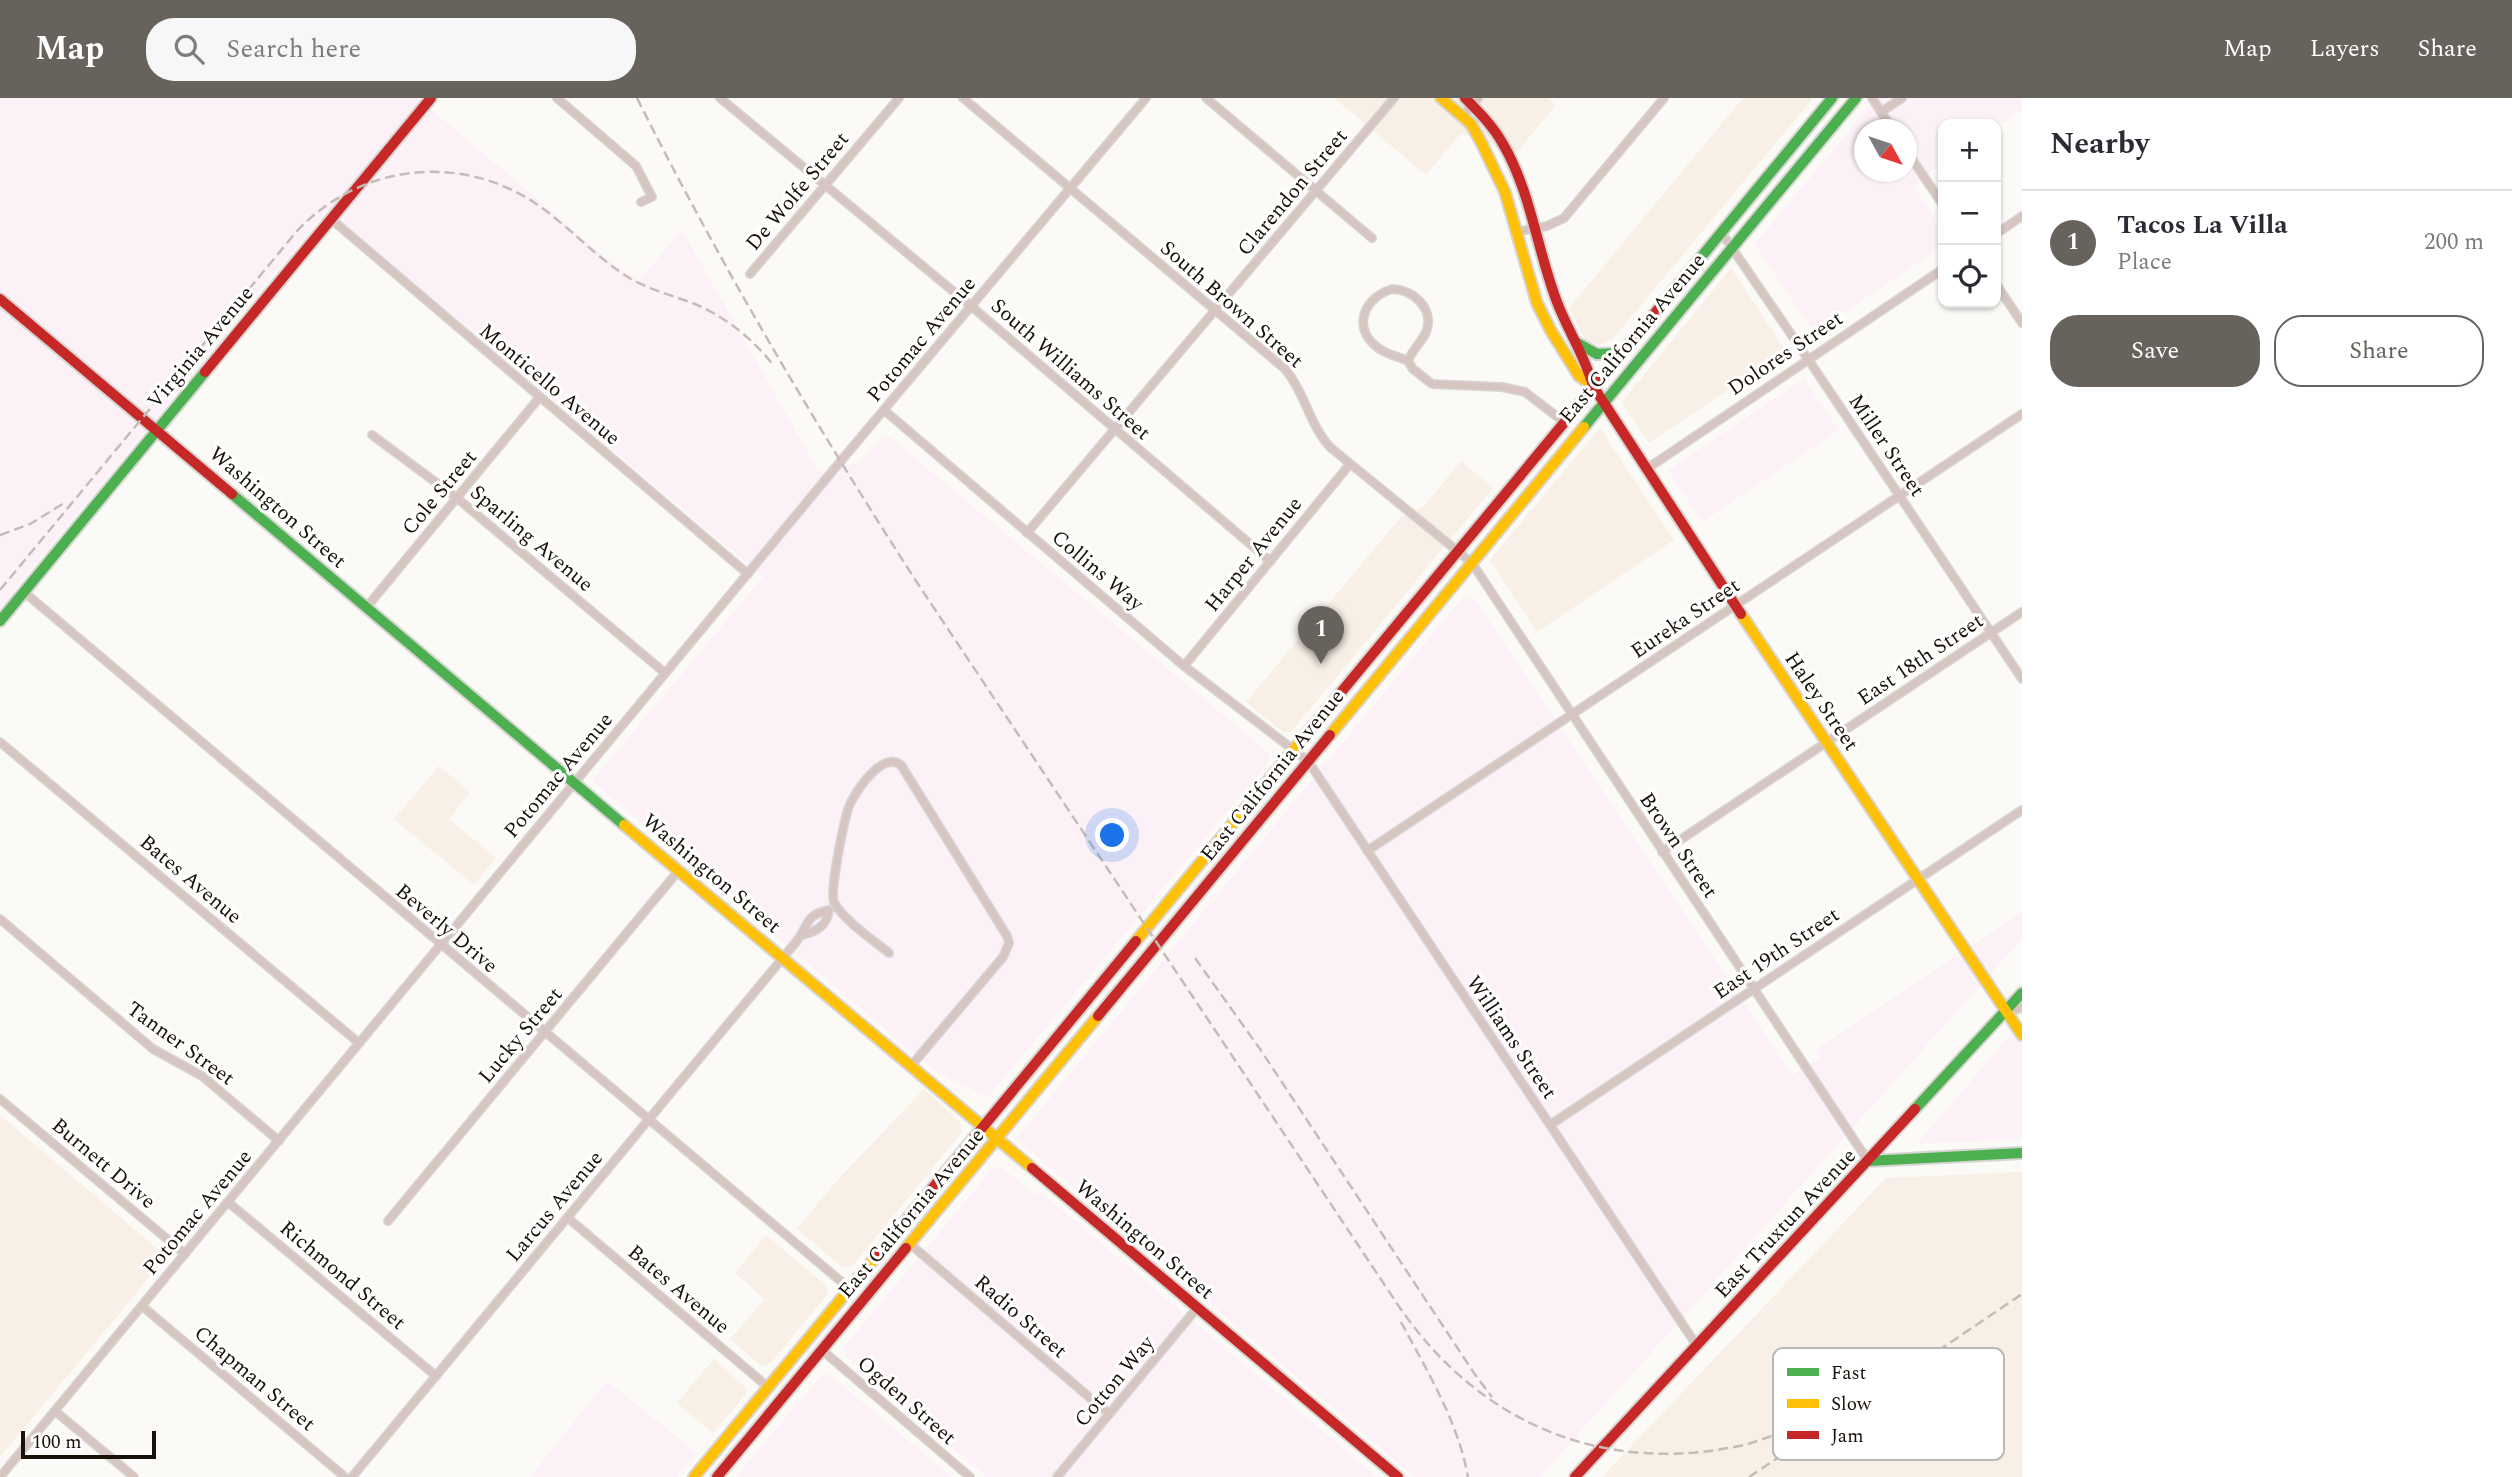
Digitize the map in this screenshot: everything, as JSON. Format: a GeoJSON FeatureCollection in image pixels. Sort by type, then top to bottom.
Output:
{"type":"FeatureCollection","features":[{"type":"Feature","properties":{"kind":"main road","name":"Virginia Avenue"},"geometry":{"type":"LineString","coordinates":[[0,621],[431,98]]}},
{"type":"Feature","properties":{"kind":"main road"},"geometry":{"type":"LineString","coordinates":[[1441,98],[1463,116],[1481,142],[1505,192],[1541,312],[1580,376],[1593,386]]}},
{"type":"Feature","properties":{"kind":"main road","name":"East California Avenue"},"geometry":{"type":"LineString","coordinates":[[694,1477],[1832,98]]}},
{"type":"Feature","properties":{"kind":"main road","name":"East California Avenue"},"geometry":{"type":"LineString","coordinates":[[717,1477],[1856,98]]}},
{"type":"Feature","properties":{"kind":"main road"},"geometry":{"type":"LineString","coordinates":[[1472,100],[1494,126],[1513,161],[1526,195],[1557,303],[1588,366],[1593,386]]}},
{"type":"Feature","properties":{"kind":"main road","name":"Washington Street"},"geometry":{"type":"LineString","coordinates":[[0,299],[1398,1477]]}},
{"type":"Feature","properties":{"kind":"main road"},"geometry":{"type":"LineString","coordinates":[[1577,343],[1597,354],[1620,353]]}},
{"type":"Feature","properties":{"kind":"main road","name":"Haley Street"},"geometry":{"type":"LineString","coordinates":[[1593,386],[1735,605],[2022,1035]]}},
{"type":"Feature","properties":{"kind":"main road","name":"East Truxtun Avenue"},"geometry":{"type":"LineString","coordinates":[[1575,1477],[2022,993]]}},
{"type":"Feature","properties":{"kind":"main road"},"geometry":{"type":"LineString","coordinates":[[1868,1161],[2022,1153]]}},
{"type":"Feature","properties":{"kind":"main road"},"geometry":{"type":"LineString","coordinates":[[732,1459],[737,1441],[767,1403],[771,1394],[768,1387]]}},
{"type":"Feature","properties":{"kind":"main road"},"geometry":{"type":"LineString","coordinates":[[700,1477],[722,1444]]}},
{"type":"Feature","properties":{"kind":"street"},"geometry":{"type":"LineString","coordinates":[[557,98],[636,166],[652,197],[641,202]]}},
{"type":"Feature","properties":{"kind":"street","name":"South Williams Street"},"geometry":{"type":"LineString","coordinates":[[720,98],[971,306],[1270,561]]}},
{"type":"Feature","properties":{"kind":"street","name":"De Wolfe Street"},"geometry":{"type":"LineString","coordinates":[[750,274],[899,98]]}},
{"type":"Feature","properties":{"kind":"street","name":"South Brown Street"},"geometry":{"type":"LineString","coordinates":[[963,98],[1285,369],[1301,391],[1316,430],[1331,448],[1457,552]]}},
{"type":"Feature","properties":{"kind":"street","name":"Potomac Avenue"},"geometry":{"type":"LineString","coordinates":[[0,1477],[665,673],[1146,98]]}},
{"type":"Feature","properties":{"kind":"street"},"geometry":{"type":"LineString","coordinates":[[1206,98],[1372,238]]}},
{"type":"Feature","properties":{"kind":"street","name":"Clarendon Street"},"geometry":{"type":"LineString","coordinates":[[1027,533],[1394,98]]}},
{"type":"Feature","properties":{"kind":"street"},"geometry":{"type":"LineString","coordinates":[[1516,232],[1534,229],[1564,218],[1664,98]]}},
{"type":"Feature","properties":{"kind":"street"},"geometry":{"type":"LineString","coordinates":[[1872,98],[1886,119]]}},
{"type":"Feature","properties":{"kind":"street"},"geometry":{"type":"LineString","coordinates":[[1881,112],[1902,98]]}},
{"type":"Feature","properties":{"kind":"street"},"geometry":{"type":"LineString","coordinates":[[1463,116],[1472,100]]}},
{"type":"Feature","properties":{"kind":"street"},"geometry":{"type":"LineString","coordinates":[[1917,166],[1938,198]]}},
{"type":"Feature","properties":{"kind":"street"},"geometry":{"type":"LineString","coordinates":[[2001,231],[2022,216]]}},
{"type":"Feature","properties":{"kind":"street","name":"Monticello Avenue"},"geometry":{"type":"LineString","coordinates":[[331,219],[748,574]]}},
{"type":"Feature","properties":{"kind":"street","name":"Miller Street"},"geometry":{"type":"LineString","coordinates":[[1721,232],[2022,679]]}},
{"type":"Feature","properties":{"kind":"street","name":"Dolores Street"},"geometry":{"type":"LineString","coordinates":[[1648,468],[1938,272]]}},
{"type":"Feature","properties":{"kind":"street"},"geometry":{"type":"LineString","coordinates":[[1408,361],[1427,329],[1426,312],[1417,298],[1408,292],[1400,289],[1385,291],[1379,294],[1363,314],[1369,340],[1379,349],[1408,361],[1413,369],[1432,384],[1516,389],[1539,401],[1564,422]]}},
{"type":"Feature","properties":{"kind":"street"},"geometry":{"type":"LineString","coordinates":[[2001,292],[2022,323]]}},
{"type":"Feature","properties":{"kind":"street","name":"Cole Street"},"geometry":{"type":"LineString","coordinates":[[366,607],[539,398]]}},
{"type":"Feature","properties":{"kind":"street","name":"Collins Way"},"geometry":{"type":"LineString","coordinates":[[884,410],[1184,666],[1294,751]]}},
{"type":"Feature","properties":{"kind":"street","name":"Eureka Street"},"geometry":{"type":"LineString","coordinates":[[1367,851],[2022,414]]}},
{"type":"Feature","properties":{"kind":"street","name":"Sparling Avenue"},"geometry":{"type":"LineString","coordinates":[[372,435],[457,498],[665,673]]}},
{"type":"Feature","properties":{"kind":"street","name":"Harper Avenue"},"geometry":{"type":"LineString","coordinates":[[1184,666],[1350,464]]}},
{"type":"Feature","properties":{"kind":"street","name":"Brown Street"},"geometry":{"type":"LineString","coordinates":[[1457,552],[1472,563],[1868,1161]]}},
{"type":"Feature","properties":{"kind":"street","name":"Beverly Drive"},"geometry":{"type":"LineString","coordinates":[[24,592],[850,1289]]}},
{"type":"Feature","properties":{"kind":"street","name":"East 18th Street"},"geometry":{"type":"LineString","coordinates":[[1662,852],[2022,612]]}},
{"type":"Feature","properties":{"kind":"street","name":"Bates Avenue"},"geometry":{"type":"LineString","coordinates":[[0,741],[359,1043]]}},
{"type":"Feature","properties":{"kind":"street","name":"Williams Street"},"geometry":{"type":"LineString","coordinates":[[1294,751],[1308,761],[1698,1346]]}},
{"type":"Feature","properties":{"kind":"street"},"geometry":{"type":"LineString","coordinates":[[802,934],[816,931],[822,926],[832,907],[850,803],[878,766],[884,762],[896,761],[901,765],[1009,943],[1003,957],[911,1066]]}},
{"type":"Feature","properties":{"kind":"street","name":"East 19th Street"},"geometry":{"type":"LineString","coordinates":[[1550,1125],[2022,810]]}},
{"type":"Feature","properties":{"kind":"street","name":"Lucky Street"},"geometry":{"type":"LineString","coordinates":[[388,1221],[679,870]]}},
{"type":"Feature","properties":{"kind":"street"},"geometry":{"type":"LineString","coordinates":[[802,934],[806,922],[813,915],[832,907]]}},
{"type":"Feature","properties":{"kind":"street"},"geometry":{"type":"LineString","coordinates":[[832,907],[889,953]]}},
{"type":"Feature","properties":{"kind":"street","name":"Tanner Street"},"geometry":{"type":"LineString","coordinates":[[0,919],[153,1049],[202,1076],[279,1141]]}},
{"type":"Feature","properties":{"kind":"street","name":"Larcus Avenue"},"geometry":{"type":"LineString","coordinates":[[352,1477],[802,934]]}},
{"type":"Feature","properties":{"kind":"street"},"geometry":{"type":"LineString","coordinates":[[2006,1012],[2022,1007]]}},
{"type":"Feature","properties":{"kind":"street","name":"Burnett Drive"},"geometry":{"type":"LineString","coordinates":[[0,1099],[185,1254]]}},
{"type":"Feature","properties":{"kind":"street","name":"Richmond Street"},"geometry":{"type":"LineString","coordinates":[[228,1202],[436,1376]]}},
{"type":"Feature","properties":{"kind":"street","name":"Bates Avenue"},"geometry":{"type":"LineString","coordinates":[[568,1218],[768,1387]]}},
{"type":"Feature","properties":{"kind":"street","name":"Radio Street"},"geometry":{"type":"LineString","coordinates":[[910,1244],[1109,1414]]}},
{"type":"Feature","properties":{"kind":"street","name":"Chapman Street"},"geometry":{"type":"LineString","coordinates":[[142,1306],[345,1477]]}},
{"type":"Feature","properties":{"kind":"street","name":"Cotton Way"},"geometry":{"type":"LineString","coordinates":[[1057,1477],[1197,1308]]}},
{"type":"Feature","properties":{"kind":"street","name":"Ogden Street"},"geometry":{"type":"LineString","coordinates":[[822,1350],[970,1477]]}},
{"type":"Feature","properties":{"kind":"street"},"geometry":{"type":"LineString","coordinates":[[55,1411],[134,1477]]}},
{"type":"Feature","properties":{"kind":"shaded area"},"geometry":{"type":"Polygon","coordinates":[[[0,98],[418,98],[615,265],[639,280],[682,230],[819,472],[861,462],[880,439],[885,436],[891,438],[1269,753],[1269,762],[988,1097],[936,1072],[592,781],[763,577],[327,210],[0,607],[0,98]]]}},
{"type":"Feature","properties":{"kind":"shaded area"},"geometry":{"type":"Polygon","coordinates":[[[1334,98],[1548,98],[1556,105],[1517,152],[1461,133],[1426,175],[1334,98]]]}},
{"type":"Feature","properties":{"kind":"shaded area"},"geometry":{"type":"Polygon","coordinates":[[[1743,98],[1813,98],[1612,340],[1599,345],[1586,341],[1569,308],[1743,98]]]}},
{"type":"Feature","properties":{"kind":"shaded area"},"geometry":{"type":"Polygon","coordinates":[[[1876,98],[2022,98],[2022,110],[2001,124],[2001,119],[1938,119],[1938,166],[1914,187],[1938,223],[1938,249],[1814,333],[1755,244],[1854,125],[1854,182],[1917,182],[1917,119],[1859,119],[1876,98]]]}},
{"type":"Feature","properties":{"kind":"shaded area"},"geometry":{"type":"Polygon","coordinates":[[[1731,268],[1786,351],[1649,443],[1622,402],[1731,268]]]}},
{"type":"Feature","properties":{"kind":"shaded area"},"geometry":{"type":"Polygon","coordinates":[[[1804,379],[1839,430],[1702,522],[1668,470],[1804,379]]]}},
{"type":"Feature","properties":{"kind":"shaded area"},"geometry":{"type":"Polygon","coordinates":[[[1600,428],[1674,540],[1537,632],[1490,560],[1600,428]]]}},
{"type":"Feature","properties":{"kind":"shaded area"},"geometry":{"type":"Polygon","coordinates":[[[1461,461],[1493,488],[1291,732],[1283,732],[1246,702],[1401,517],[1423,507],[1461,461]]]}},
{"type":"Feature","properties":{"kind":"shaded area"},"geometry":{"type":"Polygon","coordinates":[[[1468,595],[1475,599],[1792,1075],[1820,1058],[1815,1050],[2022,912],[2022,939],[1540,1477],[1415,1477],[1016,1139],[1462,598],[1468,595]]]}},
{"type":"Feature","properties":{"kind":"shaded area"},"geometry":{"type":"Polygon","coordinates":[[[439,766],[470,792],[449,819],[496,858],[474,885],[394,819],[439,766]]]}},
{"type":"Feature","properties":{"kind":"shaded area"},"geometry":{"type":"Polygon","coordinates":[[[2022,1021],[2022,1139],[1917,1144],[2022,1021]]]}},
{"type":"Feature","properties":{"kind":"shaded area"},"geometry":{"type":"Polygon","coordinates":[[[924,1089],[959,1121],[962,1132],[853,1265],[842,1267],[797,1229],[833,1185],[924,1089]]]}},
{"type":"Feature","properties":{"kind":"shaded area"},"geometry":{"type":"Polygon","coordinates":[[[0,1115],[162,1253],[163,1261],[0,1457],[0,1115]]]}},
{"type":"Feature","properties":{"kind":"shaded area"},"geometry":{"type":"Polygon","coordinates":[[[1000,1166],[1037,1196],[1041,1192],[1377,1477],[986,1477],[844,1352],[845,1346],[992,1169],[1000,1166]]]}},
{"type":"Feature","properties":{"kind":"shaded area"},"geometry":{"type":"Polygon","coordinates":[[[2022,1172],[2022,1477],[1602,1477],[1886,1178],[2022,1172]]]}},
{"type":"Feature","properties":{"kind":"shaded area"},"geometry":{"type":"Polygon","coordinates":[[[766,1235],[825,1285],[828,1291],[766,1366],[760,1365],[730,1339],[765,1299],[735,1273],[766,1235]]]}},
{"type":"Feature","properties":{"kind":"shaded area"},"geometry":{"type":"Polygon","coordinates":[[[714,1359],[747,1389],[713,1433],[677,1403],[714,1359]]]}},
{"type":"Feature","properties":{"kind":"shaded area"},"geometry":{"type":"Polygon","coordinates":[[[825,1374],[830,1375],[952,1477],[736,1477],[825,1374]]]}},
{"type":"Feature","properties":{"kind":"shaded area"},"geometry":{"type":"Polygon","coordinates":[[[607,1381],[697,1453],[677,1477],[530,1477],[607,1381]]]}},
{"type":"Feature","properties":{"kind":"railway"},"geometry":{"type":"LineString","coordinates":[[637,98],[702,223],[771,345],[918,584],[1400,1308],[1432,1349],[1469,1383],[1508,1411],[1551,1432],[1597,1446],[1645,1453],[1696,1452],[1748,1444],[1773,1435]]}},
{"type":"Feature","properties":{"kind":"railway"},"geometry":{"type":"LineString","coordinates":[[0,590],[297,231],[322,209],[350,192],[379,180],[410,173],[442,172],[474,177],[505,187],[535,203],[631,279],[695,304],[729,323],[748,338],[774,366]]}},
{"type":"Feature","properties":{"kind":"railway"},"geometry":{"type":"LineString","coordinates":[[0,535],[30,524],[66,502]]}},
{"type":"Feature","properties":{"kind":"railway"},"geometry":{"type":"LineString","coordinates":[[1195,958],[1260,1049],[1492,1397]]}},
{"type":"Feature","properties":{"kind":"railway"},"geometry":{"type":"LineString","coordinates":[[1942,1348],[2022,1294]]}},
{"type":"Feature","properties":{"kind":"railway"},"geometry":{"type":"LineString","coordinates":[[1401,1322],[1449,1416],[1468,1477]]}},
{"type":"Feature","properties":{"kind":"railway"},"geometry":{"type":"LineString","coordinates":[[1942,1348],[1947,1345]]}},
{"type":"Feature","properties":{"kind":"railway"},"geometry":{"type":"LineString","coordinates":[[1749,1477],[1774,1460]]}},
{"type":"Feature","properties":{"kind":"traffic: fast"},"geometry":{"type":"LineString","coordinates":[[1674,290],[1832,98]]}},
{"type":"Feature","properties":{"kind":"traffic: fast"},"geometry":{"type":"LineString","coordinates":[[1584,427],[1856,98]]}},
{"type":"Feature","properties":{"kind":"traffic: fast"},"geometry":{"type":"LineString","coordinates":[[1577,343],[1597,354],[1621,353]]}},
{"type":"Feature","properties":{"kind":"traffic: fast"},"geometry":{"type":"LineString","coordinates":[[0,621],[205,372]]}},
{"type":"Feature","properties":{"kind":"traffic: fast"},"geometry":{"type":"LineString","coordinates":[[232,494],[624,825]]}},
{"type":"Feature","properties":{"kind":"traffic: fast"},"geometry":{"type":"LineString","coordinates":[[1915,1109],[2022,993]]}},
{"type":"Feature","properties":{"kind":"traffic: fast"},"geometry":{"type":"LineString","coordinates":[[1868,1161],[2022,1153]]}},
{"type":"Feature","properties":{"kind":"traffic: slow"},"geometry":{"type":"LineString","coordinates":[[1441,98],[1471,124],[1481,142],[1505,192],[1537,303],[1579,376],[1593,386]]}},
{"type":"Feature","properties":{"kind":"traffic: slow"},"geometry":{"type":"LineString","coordinates":[[1330,735],[1584,427]]}},
{"type":"Feature","properties":{"kind":"traffic: slow"},"geometry":{"type":"LineString","coordinates":[[1741,614],[2022,1035]]}},
{"type":"Feature","properties":{"kind":"traffic: slow"},"geometry":{"type":"LineString","coordinates":[[1136,941],[1328,708]]}},
{"type":"Feature","properties":{"kind":"traffic: slow"},"geometry":{"type":"LineString","coordinates":[[624,825],[1032,1168]]}},
{"type":"Feature","properties":{"kind":"traffic: slow"},"geometry":{"type":"LineString","coordinates":[[906,1248],[1098,1016]]}},
{"type":"Feature","properties":{"kind":"traffic: slow"},"geometry":{"type":"LineString","coordinates":[[694,1477],[875,1258]]}},
{"type":"Feature","properties":{"kind":"traffic: jam"},"geometry":{"type":"LineString","coordinates":[[205,372],[431,98]]}},
{"type":"Feature","properties":{"kind":"traffic: jam"},"geometry":{"type":"LineString","coordinates":[[1465,98],[1495,131],[1513,162],[1557,302],[1586,364],[1593,386],[1741,614]]}},
{"type":"Feature","properties":{"kind":"traffic: jam"},"geometry":{"type":"LineString","coordinates":[[1328,708],[1674,290]]}},
{"type":"Feature","properties":{"kind":"traffic: jam"},"geometry":{"type":"LineString","coordinates":[[0,299],[232,494]]}},
{"type":"Feature","properties":{"kind":"traffic: jam"},"geometry":{"type":"LineString","coordinates":[[1098,1016],[1330,735]]}},
{"type":"Feature","properties":{"kind":"traffic: jam"},"geometry":{"type":"LineString","coordinates":[[875,1258],[1136,941]]}},
{"type":"Feature","properties":{"kind":"traffic: jam"},"geometry":{"type":"LineString","coordinates":[[1575,1477],[1915,1109]]}},
{"type":"Feature","properties":{"kind":"traffic: jam"},"geometry":{"type":"LineString","coordinates":[[1032,1168],[1398,1477]]}},
{"type":"Feature","properties":{"kind":"traffic: jam"},"geometry":{"type":"LineString","coordinates":[[717,1477],[906,1248]]}},
{"type":"Feature","properties":{"kind":"place","name":"Tacos La Villa"},"geometry":{"type":"Point","coordinates":[1321,664]}}]}
